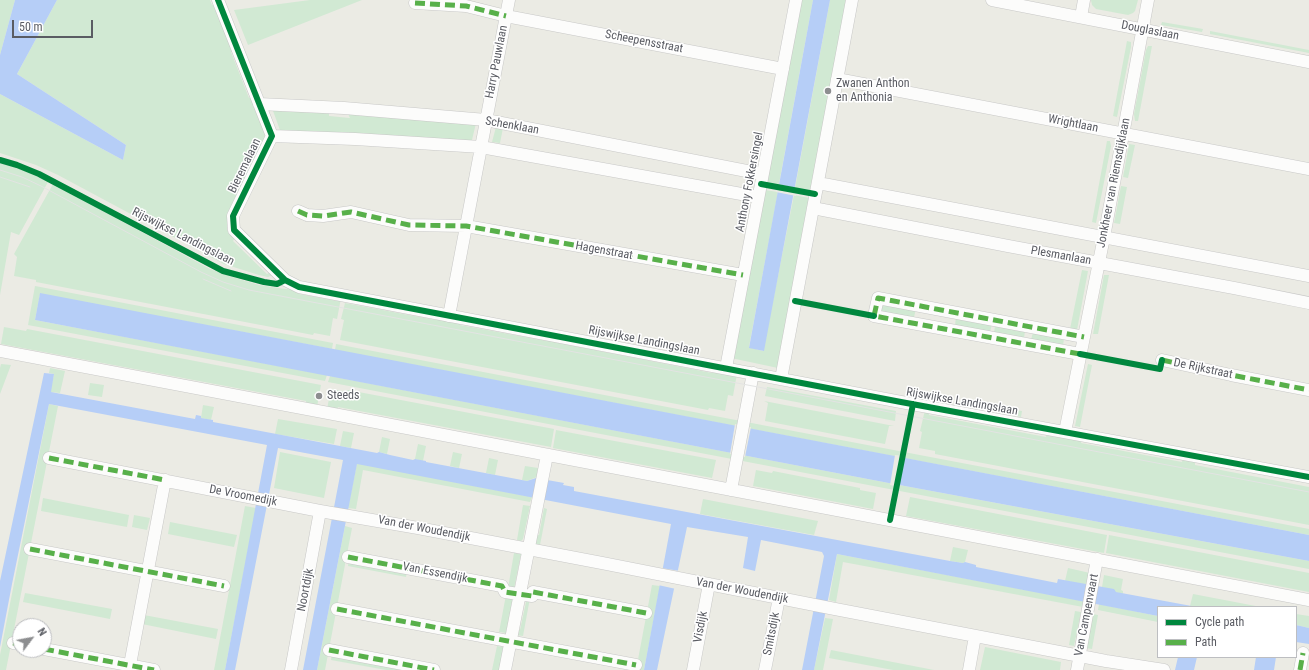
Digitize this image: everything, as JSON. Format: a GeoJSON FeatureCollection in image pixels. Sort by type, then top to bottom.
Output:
{"type":"FeatureCollection","features":[{"type":"Feature","properties":{"kind":"street","name":"Bieremalaan"},"geometry":{"type":"LineString","coordinates":[[218,0],[272,136],[233,216],[232,222],[234,230],[285,280]]}},
{"type":"Feature","properties":{"kind":"street","name":"Harry Pauwlaan"},"geometry":{"type":"LineString","coordinates":[[449,316],[509,0]]}},
{"type":"Feature","properties":{"kind":"street","name":"Anthony Fokkersingel"},"geometry":{"type":"LineString","coordinates":[[726,368],[796,0]]}},
{"type":"Feature","properties":{"kind":"street"},"geometry":{"type":"LineString","coordinates":[[780,379],[852,0]]}},
{"type":"Feature","properties":{"kind":"street","name":"Douglaslaan"},"geometry":{"type":"LineString","coordinates":[[992,0],[1309,62]]}},
{"type":"Feature","properties":{"kind":"street"},"geometry":{"type":"LineString","coordinates":[[1080,17],[1084,0]]}},
{"type":"Feature","properties":{"kind":"street","name":"Jonkheer van Riemsdijklaan"},"geometry":{"type":"LineString","coordinates":[[1065,432],[1124,134],[1148,0]]}},
{"type":"Feature","properties":{"kind":"street","name":"Harry Pauwlaan"},"geometry":{"type":"LineString","coordinates":[[415,3],[466,6],[506,16]]}},
{"type":"Feature","properties":{"kind":"street","name":"Scheepensstraat"},"geometry":{"type":"LineString","coordinates":[[506,16],[783,69]]}},
{"type":"Feature","properties":{"kind":"street","name":"Wrightlaan"},"geometry":{"type":"LineString","coordinates":[[837,79],[1309,169]]}},
{"type":"Feature","properties":{"kind":"street","name":"Schenklaan"},"geometry":{"type":"LineString","coordinates":[[259,104],[344,108],[486,120],[762,174]]}},
{"type":"Feature","properties":{"kind":"street"},"geometry":{"type":"LineString","coordinates":[[272,136],[355,139],[481,147],[758,197]]}},
{"type":"Feature","properties":{"kind":"street"},"geometry":{"type":"LineString","coordinates":[[818,182],[1309,276]]}},
{"type":"Feature","properties":{"kind":"street","name":"Plesmanlaan"},"geometry":{"type":"LineString","coordinates":[[813,208],[1309,303]]}},
{"type":"Feature","properties":{"kind":"street"},"geometry":{"type":"LineString","coordinates":[[298,211],[307,215],[323,216],[351,212],[409,225],[466,226]]}},
{"type":"Feature","properties":{"kind":"street","name":"Hagenstraat"},"geometry":{"type":"LineString","coordinates":[[466,226],[743,275]]}},
{"type":"Feature","properties":{"kind":"street","name":"Rijswijkse Landingslaan"},"geometry":{"type":"LineString","coordinates":[[285,280],[299,287],[449,316],[1309,477]]}},
{"type":"Feature","properties":{"kind":"street"},"geometry":{"type":"LineString","coordinates":[[1080,354],[874,316],[878,298],[1084,336]]}},
{"type":"Feature","properties":{"kind":"street"},"geometry":{"type":"LineString","coordinates":[[0,352],[547,454],[1309,600]]}},
{"type":"Feature","properties":{"kind":"street","name":"De Rijkstraat"},"geometry":{"type":"LineString","coordinates":[[1162,360],[1309,390]]}},
{"type":"Feature","properties":{"kind":"street"},"geometry":{"type":"LineString","coordinates":[[731,490],[753,373]]}},
{"type":"Feature","properties":{"kind":"street"},"geometry":{"type":"LineString","coordinates":[[505,670],[547,454]]}},
{"type":"Feature","properties":{"kind":"street","name":"De Vroomedijk"},"geometry":{"type":"LineString","coordinates":[[49,458],[325,512]]}},
{"type":"Feature","properties":{"kind":"street"},"geometry":{"type":"LineString","coordinates":[[130,668],[165,480]]}},
{"type":"Feature","properties":{"kind":"street","name":"Van der Woudendijk"},"geometry":{"type":"LineString","coordinates":[[325,512],[528,549],[975,636],[1164,670]]}},
{"type":"Feature","properties":{"kind":"street","name":"Noortdijk"},"geometry":{"type":"LineString","coordinates":[[291,670],[325,512]]}},
{"type":"Feature","properties":{"kind":"street"},"geometry":{"type":"LineString","coordinates":[[30,549],[224,586]]}},
{"type":"Feature","properties":{"kind":"street","name":"Van Essendijk"},"geometry":{"type":"LineString","coordinates":[[348,557],[502,586],[505,592],[532,596],[533,592],[596,602],[646,613]]}},
{"type":"Feature","properties":{"kind":"street","name":"Van Campenvaart"},"geometry":{"type":"LineString","coordinates":[[1077,670],[1097,559]]}},
{"type":"Feature","properties":{"kind":"street","name":"Visdijk"},"geometry":{"type":"LineString","coordinates":[[692,670],[709,584]]}},
{"type":"Feature","properties":{"kind":"street","name":"Smitsdijk"},"geometry":{"type":"LineString","coordinates":[[765,670],[779,598]]}},
{"type":"Feature","properties":{"kind":"street"},"geometry":{"type":"LineString","coordinates":[[337,608],[636,665]]}},
{"type":"Feature","properties":{"kind":"street"},"geometry":{"type":"LineString","coordinates":[[969,670],[975,636]]}},
{"type":"Feature","properties":{"kind":"street"},"geometry":{"type":"LineString","coordinates":[[329,650],[434,670]]}},
{"type":"Feature","properties":{"kind":"street"},"geometry":{"type":"LineString","coordinates":[[52,651],[130,668],[154,670]]}},
{"type":"Feature","properties":{"kind":"street"},"geometry":{"type":"LineString","coordinates":[[1300,670],[1303,653]]}},
{"type":"Feature","properties":{"kind":"green space"},"geometry":{"type":"Polygon","coordinates":[[[0,0],[15,0],[0,55],[0,0]]]}},
{"type":"Feature","properties":{"kind":"green space"},"geometry":{"type":"Polygon","coordinates":[[[57,0],[210,0],[212,5],[215,4],[234,51],[231,52],[249,98],[251,97],[266,132],[264,144],[229,212],[227,230],[235,238],[233,241],[267,274],[270,272],[273,275],[268,277],[259,275],[224,264],[58,175],[36,165],[0,153],[0,94],[123,160],[126,145],[17,74],[57,0]]]}},
{"type":"Feature","properties":{"kind":"green space"},"geometry":{"type":"Polygon","coordinates":[[[310,0],[362,0],[248,45],[234,10],[310,0]]]}},
{"type":"Feature","properties":{"kind":"green space"},"geometry":{"type":"Polygon","coordinates":[[[799,0],[813,0],[779,184],[766,182],[799,0]]]}},
{"type":"Feature","properties":{"kind":"green space"},"geometry":{"type":"Polygon","coordinates":[[[830,0],[848,0],[831,90],[827,89],[826,92],[831,93],[811,190],[795,188],[830,0]]]}},
{"type":"Feature","properties":{"kind":"green space"},"geometry":{"type":"Polygon","coordinates":[[[1091,0],[1138,0],[1135,11],[1128,15],[1096,9],[1092,5],[1091,0]]]}},
{"type":"Feature","properties":{"kind":"green space"},"geometry":{"type":"Polygon","coordinates":[[[1162,22],[1203,29],[1202,32],[1161,25],[1162,22]]]}},
{"type":"Feature","properties":{"kind":"green space"},"geometry":{"type":"Polygon","coordinates":[[[1210,31],[1309,50],[1309,53],[1210,34],[1210,31]]]}},
{"type":"Feature","properties":{"kind":"green space"},"geometry":{"type":"Polygon","coordinates":[[[1127,41],[1131,42],[1131,47],[1117,117],[1113,116],[1127,41]]]}},
{"type":"Feature","properties":{"kind":"green space"},"geometry":{"type":"Polygon","coordinates":[[[1148,46],[1152,46],[1138,121],[1135,121],[1134,114],[1148,46]]]}},
{"type":"Feature","properties":{"kind":"green space"},"geometry":{"type":"Polygon","coordinates":[[[272,108],[329,111],[329,116],[350,118],[347,112],[476,123],[472,140],[469,141],[281,133],[272,108]]]}},
{"type":"Feature","properties":{"kind":"green space"},"geometry":{"type":"Polygon","coordinates":[[[496,127],[503,128],[500,143],[492,142],[496,127]]]}},
{"type":"Feature","properties":{"kind":"green space"},"geometry":{"type":"Polygon","coordinates":[[[1107,141],[1110,141],[1111,146],[1096,223],[1092,222],[1107,141]]]}},
{"type":"Feature","properties":{"kind":"green space"},"geometry":{"type":"Polygon","coordinates":[[[1129,144],[1135,145],[1128,178],[1123,177],[1129,144]]]}},
{"type":"Feature","properties":{"kind":"green space"},"geometry":{"type":"Polygon","coordinates":[[[0,163],[23,170],[48,182],[19,235],[11,232],[0,295],[0,163]]]}},
{"type":"Feature","properties":{"kind":"green space"},"geometry":{"type":"Polygon","coordinates":[[[53,184],[210,269],[259,285],[300,290],[300,294],[337,301],[338,298],[341,298],[337,319],[333,318],[330,336],[314,333],[313,335],[36,282],[36,280],[14,276],[17,257],[14,254],[53,184]]]}},
{"type":"Feature","properties":{"kind":"green space"},"geometry":{"type":"Polygon","coordinates":[[[1121,186],[1127,187],[1120,224],[1114,223],[1121,186]]]}},
{"type":"Feature","properties":{"kind":"green space"},"geometry":{"type":"Polygon","coordinates":[[[765,190],[778,192],[749,347],[763,351],[794,195],[809,198],[778,368],[731,358],[765,190]]]}},
{"type":"Feature","properties":{"kind":"green space"},"geometry":{"type":"Polygon","coordinates":[[[1082,270],[1088,271],[1077,330],[1070,329],[1082,270]]]}},
{"type":"Feature","properties":{"kind":"green space"},"geometry":{"type":"Polygon","coordinates":[[[1104,275],[1109,275],[1098,334],[1093,334],[1104,275]]]}},
{"type":"Feature","properties":{"kind":"green space"},"geometry":{"type":"Polygon","coordinates":[[[35,286],[333,343],[332,349],[40,294],[35,320],[327,375],[325,381],[28,325],[35,286]]]}},
{"type":"Feature","properties":{"kind":"green space"},"geometry":{"type":"Polygon","coordinates":[[[345,303],[436,320],[437,317],[460,321],[460,325],[547,341],[548,338],[569,342],[569,345],[712,373],[713,369],[737,374],[733,396],[728,395],[725,411],[709,408],[708,410],[340,340],[344,320],[341,319],[345,303]]]}},
{"type":"Feature","properties":{"kind":"green space"},"geometry":{"type":"Polygon","coordinates":[[[881,303],[916,309],[914,317],[880,312],[881,303]]]}},
{"type":"Feature","properties":{"kind":"green space"},"geometry":{"type":"Polygon","coordinates":[[[956,317],[992,324],[990,332],[955,325],[956,317]]]}},
{"type":"Feature","properties":{"kind":"green space"},"geometry":{"type":"Polygon","coordinates":[[[995,325],[1025,330],[1024,339],[994,334],[995,325]]]}},
{"type":"Feature","properties":{"kind":"green space"},"geometry":{"type":"Polygon","coordinates":[[[4,327],[26,331],[27,329],[321,385],[317,407],[305,405],[306,401],[1,344],[4,327]]]}},
{"type":"Feature","properties":{"kind":"green space"},"geometry":{"type":"Polygon","coordinates":[[[1033,332],[1064,338],[1063,346],[1031,340],[1033,332]]]}},
{"type":"Feature","properties":{"kind":"green space"},"geometry":{"type":"Polygon","coordinates":[[[336,344],[1309,529],[1309,535],[335,350],[336,344]]]}},
{"type":"Feature","properties":{"kind":"green space"},"geometry":{"type":"Polygon","coordinates":[[[1,364],[11,365],[0,394],[0,368],[1,364]]]}},
{"type":"Feature","properties":{"kind":"green space"},"geometry":{"type":"Polygon","coordinates":[[[1088,364],[1092,365],[1080,427],[1075,426],[1088,364]]]}},
{"type":"Feature","properties":{"kind":"green space"},"geometry":{"type":"Polygon","coordinates":[[[50,368],[65,371],[60,393],[50,392],[54,374],[49,373],[50,368]]]}},
{"type":"Feature","properties":{"kind":"green space"},"geometry":{"type":"Polygon","coordinates":[[[330,376],[894,484],[1309,561],[1309,569],[328,382],[330,376]]]}},
{"type":"Feature","properties":{"kind":"green space"},"geometry":{"type":"Polygon","coordinates":[[[90,383],[104,385],[102,397],[88,395],[90,383]]]}},
{"type":"Feature","properties":{"kind":"green space"},"geometry":{"type":"Polygon","coordinates":[[[767,387],[896,411],[895,421],[765,396],[767,387]]]}},
{"type":"Feature","properties":{"kind":"green space"},"geometry":{"type":"Polygon","coordinates":[[[331,389],[347,392],[348,390],[554,429],[551,447],[338,407],[337,411],[327,409],[331,389]]]}},
{"type":"Feature","properties":{"kind":"green space"},"geometry":{"type":"Polygon","coordinates":[[[764,401],[894,426],[889,426],[885,444],[765,421],[768,403],[764,401]]]}},
{"type":"Feature","properties":{"kind":"green space"},"geometry":{"type":"Polygon","coordinates":[[[49,404],[58,406],[16,618],[12,618],[12,640],[6,670],[0,670],[0,655],[49,404]]]}},
{"type":"Feature","properties":{"kind":"green space"},"geometry":{"type":"Polygon","coordinates":[[[203,405],[214,407],[211,420],[201,418],[203,405]]]}},
{"type":"Feature","properties":{"kind":"green space"},"geometry":{"type":"Polygon","coordinates":[[[997,407],[1022,411],[1021,417],[996,412],[997,407]]]}},
{"type":"Feature","properties":{"kind":"green space"},"geometry":{"type":"Polygon","coordinates":[[[925,410],[930,411],[929,415],[1046,437],[1047,433],[1082,440],[1081,443],[1182,462],[1183,459],[1195,461],[1195,465],[1309,487],[1309,525],[935,454],[935,451],[919,448],[922,432],[920,431],[925,410]]]}},
{"type":"Feature","properties":{"kind":"green space"},"geometry":{"type":"Polygon","coordinates":[[[278,419],[337,429],[334,444],[275,434],[278,419]]]}},
{"type":"Feature","properties":{"kind":"green space"},"geometry":{"type":"Polygon","coordinates":[[[556,430],[716,460],[712,478],[553,448],[556,430]]]}},
{"type":"Feature","properties":{"kind":"green space"},"geometry":{"type":"Polygon","coordinates":[[[343,431],[354,433],[351,448],[340,446],[343,431]]]}},
{"type":"Feature","properties":{"kind":"green space"},"geometry":{"type":"Polygon","coordinates":[[[382,437],[390,439],[387,454],[379,452],[382,437]]]}},
{"type":"Feature","properties":{"kind":"green space"},"geometry":{"type":"Polygon","coordinates":[[[418,444],[426,446],[423,461],[415,459],[418,444]]]}},
{"type":"Feature","properties":{"kind":"green space"},"geometry":{"type":"Polygon","coordinates":[[[280,452],[331,462],[324,498],[274,488],[280,452]]]}},
{"type":"Feature","properties":{"kind":"green space"},"geometry":{"type":"Polygon","coordinates":[[[453,452],[462,454],[459,468],[450,466],[453,452]]]}},
{"type":"Feature","properties":{"kind":"green space"},"geometry":{"type":"Polygon","coordinates":[[[489,458],[498,460],[495,475],[486,473],[489,458]]]}},
{"type":"Feature","properties":{"kind":"green space"},"geometry":{"type":"Polygon","coordinates":[[[357,463],[532,497],[530,502],[363,470],[356,509],[348,508],[357,463]]]}},
{"type":"Feature","properties":{"kind":"green space"},"geometry":{"type":"Polygon","coordinates":[[[525,466],[538,468],[537,477],[527,481],[522,480],[525,466]]]}},
{"type":"Feature","properties":{"kind":"green space"},"geometry":{"type":"Polygon","coordinates":[[[756,470],[772,473],[773,471],[860,488],[860,490],[876,493],[873,509],[753,486],[756,470]]]}},
{"type":"Feature","properties":{"kind":"green space"},"geometry":{"type":"Polygon","coordinates":[[[910,497],[1107,535],[1104,553],[906,516],[910,497]]]}},
{"type":"Feature","properties":{"kind":"green space"},"geometry":{"type":"Polygon","coordinates":[[[43,498],[129,515],[127,527],[41,511],[43,498]]]}},
{"type":"Feature","properties":{"kind":"green space"},"geometry":{"type":"Polygon","coordinates":[[[703,499],[818,521],[814,535],[700,514],[703,499]]]}},
{"type":"Feature","properties":{"kind":"green space"},"geometry":{"type":"Polygon","coordinates":[[[523,505],[530,506],[523,539],[521,541],[517,540],[523,505]]]}},
{"type":"Feature","properties":{"kind":"green space"},"geometry":{"type":"Polygon","coordinates":[[[245,506],[256,508],[225,670],[214,670],[245,506]]]}},
{"type":"Feature","properties":{"kind":"green space"},"geometry":{"type":"Polygon","coordinates":[[[544,508],[547,509],[540,545],[533,544],[535,534],[539,535],[544,508]]]}},
{"type":"Feature","properties":{"kind":"green space"},"geometry":{"type":"Polygon","coordinates":[[[134,515],[150,518],[147,530],[132,527],[134,515]]]}},
{"type":"Feature","properties":{"kind":"green space"},"geometry":{"type":"Polygon","coordinates":[[[170,522],[237,535],[234,547],[168,534],[170,522]]]}},
{"type":"Feature","properties":{"kind":"green space"},"geometry":{"type":"Polygon","coordinates":[[[345,526],[352,528],[325,670],[317,670],[345,526]]]}},
{"type":"Feature","properties":{"kind":"green space"},"geometry":{"type":"Polygon","coordinates":[[[1109,535],[1309,573],[1309,592],[1106,553],[1109,535]]]}},
{"type":"Feature","properties":{"kind":"green space"},"geometry":{"type":"Polygon","coordinates":[[[953,547],[968,550],[965,562],[950,561],[953,547]]]}},
{"type":"Feature","properties":{"kind":"green space"},"geometry":{"type":"Polygon","coordinates":[[[514,553],[521,554],[514,589],[508,588],[514,553]]]}},
{"type":"Feature","properties":{"kind":"green space"},"geometry":{"type":"Polygon","coordinates":[[[837,554],[1084,601],[1083,607],[843,562],[836,602],[829,600],[837,554]]]}},
{"type":"Feature","properties":{"kind":"green space"},"geometry":{"type":"Polygon","coordinates":[[[349,559],[407,570],[406,577],[348,566],[349,559]]]}},
{"type":"Feature","properties":{"kind":"green space"},"geometry":{"type":"Polygon","coordinates":[[[1068,568],[1090,573],[1088,585],[1065,581],[1068,568]]]}},
{"type":"Feature","properties":{"kind":"green space"},"geometry":{"type":"Polygon","coordinates":[[[1104,575],[1123,579],[1121,590],[1123,591],[1123,594],[1102,587],[1104,575]]]}},
{"type":"Feature","properties":{"kind":"green space"},"geometry":{"type":"Polygon","coordinates":[[[652,585],[660,586],[644,670],[636,670],[652,585]]]}},
{"type":"Feature","properties":{"kind":"green space"},"geometry":{"type":"Polygon","coordinates":[[[25,593],[112,609],[110,619],[23,602],[25,593]]]}},
{"type":"Feature","properties":{"kind":"green space"},"geometry":{"type":"Polygon","coordinates":[[[1193,594],[1256,606],[1190,606],[1193,594]]]}},
{"type":"Feature","properties":{"kind":"green space"},"geometry":{"type":"Polygon","coordinates":[[[506,595],[513,597],[506,633],[499,632],[506,595]]]}},
{"type":"Feature","properties":{"kind":"green space"},"geometry":{"type":"Polygon","coordinates":[[[530,598],[523,636],[516,635],[517,629],[520,630],[526,602],[523,602],[530,598]]]}},
{"type":"Feature","properties":{"kind":"green space"},"geometry":{"type":"Polygon","coordinates":[[[1099,604],[1157,616],[1157,622],[1098,610],[1099,604]]]}},
{"type":"Feature","properties":{"kind":"green space"},"geometry":{"type":"Polygon","coordinates":[[[1075,611],[1081,612],[1074,646],[1069,645],[1075,611]]]}},
{"type":"Feature","properties":{"kind":"green space"},"geometry":{"type":"Polygon","coordinates":[[[1092,614],[1098,615],[1092,649],[1086,648],[1092,614]]]}},
{"type":"Feature","properties":{"kind":"green space"},"geometry":{"type":"Polygon","coordinates":[[[1297,614],[1309,616],[1309,628],[1297,625],[1297,614]]]}},
{"type":"Feature","properties":{"kind":"green space"},"geometry":{"type":"Polygon","coordinates":[[[144,615],[218,629],[216,639],[142,624],[144,615]]]}},
{"type":"Feature","properties":{"kind":"green space"},"geometry":{"type":"Polygon","coordinates":[[[825,618],[833,619],[823,670],[814,670],[825,618]]]}},
{"type":"Feature","properties":{"kind":"green space"},"geometry":{"type":"Polygon","coordinates":[[[497,646],[504,647],[499,670],[492,670],[497,646]]]}},
{"type":"Feature","properties":{"kind":"green space"},"geometry":{"type":"Polygon","coordinates":[[[985,647],[1061,662],[1060,670],[980,670],[985,647]]]}},
{"type":"Feature","properties":{"kind":"green space"},"geometry":{"type":"Polygon","coordinates":[[[831,650],[934,670],[893,670],[829,658],[831,650]]]}},
{"type":"Feature","properties":{"kind":"green space"},"geometry":{"type":"Polygon","coordinates":[[[332,652],[426,670],[386,670],[331,660],[332,652]]]}},
{"type":"Feature","properties":{"kind":"water"},"geometry":{"type":"Polygon","coordinates":[[[15,0],[57,0],[17,74],[126,145],[123,160],[0,94],[0,55],[15,0]]]}},
{"type":"Feature","properties":{"kind":"water"},"geometry":{"type":"Polygon","coordinates":[[[813,0],[830,0],[764,351],[749,348],[813,0]]]}},
{"type":"Feature","properties":{"kind":"water"},"geometry":{"type":"Polygon","coordinates":[[[40,293],[1309,535],[1309,561],[894,484],[35,320],[40,293]]]}},
{"type":"Feature","properties":{"kind":"water"},"geometry":{"type":"Polygon","coordinates":[[[44,373],[54,374],[51,392],[195,419],[196,415],[201,416],[201,418],[213,420],[213,422],[527,481],[536,478],[564,483],[563,485],[574,487],[574,491],[950,561],[965,562],[976,565],[976,567],[1057,583],[1058,579],[1114,589],[1116,592],[1192,606],[1157,606],[1157,616],[837,554],[814,670],[802,670],[824,556],[822,552],[761,540],[755,571],[743,568],[748,537],[687,527],[657,670],[644,670],[671,524],[357,464],[317,670],[303,670],[343,460],[278,448],[235,670],[225,670],[267,445],[49,404],[0,647],[0,581],[44,373]]]}},
{"type":"Feature","properties":{"kind":"water"},"geometry":{"type":"Polygon","coordinates":[[[1297,625],[1309,628],[1309,644],[1297,642],[1297,625]]]}},
{"type":"Feature","properties":{"kind":"water"},"geometry":{"type":"Polygon","coordinates":[[[1178,658],[1197,658],[1194,670],[1175,670],[1178,658]]]}},
{"type":"Feature","properties":{"kind":"water"},"geometry":{"type":"Polygon","coordinates":[[[1256,658],[1276,658],[1274,670],[1254,670],[1256,658]]]}},
{"type":"Feature","properties":{"kind":"pier"},"geometry":{"type":"Polygon","coordinates":[[[778,184],[797,188],[796,196],[776,192],[778,184]]]}},
{"type":"Feature","properties":{"kind":"pier"},"geometry":{"type":"Polygon","coordinates":[[[735,424],[751,427],[745,457],[730,454],[735,424]]]}},
{"type":"Feature","properties":{"kind":"pier"},"geometry":{"type":"Polygon","coordinates":[[[895,455],[905,456],[899,487],[890,485],[895,455]]]}},
{"type":"Feature","properties":{"kind":"pier"},"geometry":{"type":"Polygon","coordinates":[[[661,568],[680,571],[676,589],[658,585],[661,568]]]}},
{"type":"Feature","properties":{"kind":"tram line"},"geometry":{"type":"LineString","coordinates":[[0,170],[22,177],[41,186],[201,272],[223,282],[249,290],[1309,492]]}},
{"type":"Feature","properties":{"kind":"tram line"},"geometry":{"type":"LineString","coordinates":[[0,177],[30,187]]}},
{"type":"Feature","properties":{"kind":"tram line"},"geometry":{"type":"LineString","coordinates":[[203,279],[231,291]]}},
{"type":"Feature","properties":{"kind":"marked path"},"geometry":{"type":"LineString","coordinates":[[415,3],[466,6],[506,16]]}},
{"type":"Feature","properties":{"kind":"marked path"},"geometry":{"type":"LineString","coordinates":[[298,211],[307,215],[323,216],[351,212],[409,225],[466,226],[743,275]]}},
{"type":"Feature","properties":{"kind":"marked path"},"geometry":{"type":"LineString","coordinates":[[1080,354],[874,316],[878,298],[1084,337]]}},
{"type":"Feature","properties":{"kind":"marked path"},"geometry":{"type":"LineString","coordinates":[[1162,360],[1309,390]]}},
{"type":"Feature","properties":{"kind":"marked path"},"geometry":{"type":"LineString","coordinates":[[49,458],[165,480]]}},
{"type":"Feature","properties":{"kind":"marked path"},"geometry":{"type":"LineString","coordinates":[[30,549],[224,586]]}},
{"type":"Feature","properties":{"kind":"marked path"},"geometry":{"type":"LineString","coordinates":[[348,557],[502,586],[505,592],[532,596],[533,592],[646,613]]}},
{"type":"Feature","properties":{"kind":"marked path"},"geometry":{"type":"LineString","coordinates":[[337,609],[636,665]]}},
{"type":"Feature","properties":{"kind":"marked path"},"geometry":{"type":"LineString","coordinates":[[329,650],[434,670]]}},
{"type":"Feature","properties":{"kind":"marked path"},"geometry":{"type":"LineString","coordinates":[[52,651],[154,670]]}},
{"type":"Feature","properties":{"kind":"marked path"},"geometry":{"type":"LineString","coordinates":[[1300,670],[1303,653]]}},
{"type":"Feature","properties":{"kind":"cycle path"},"geometry":{"type":"LineString","coordinates":[[218,0],[272,136],[233,216],[234,230],[285,280],[299,287],[901,402],[1309,477]]}},
{"type":"Feature","properties":{"kind":"cycle path"},"geometry":{"type":"LineString","coordinates":[[0,160],[39,174],[223,271],[277,284],[285,280]]}},
{"type":"Feature","properties":{"kind":"cycle path"},"geometry":{"type":"LineString","coordinates":[[761,184],[815,194]]}},
{"type":"Feature","properties":{"kind":"cycle path"},"geometry":{"type":"LineString","coordinates":[[795,301],[874,316]]}},
{"type":"Feature","properties":{"kind":"cycle path"},"geometry":{"type":"LineString","coordinates":[[1080,354],[1160,369],[1162,360]]}},
{"type":"Feature","properties":{"kind":"cycle path"},"geometry":{"type":"LineString","coordinates":[[890,520],[913,404]]}},
{"type":"Feature","properties":{"kind":"place","name":"Zwanen Anthon en Anthonia"},"geometry":{"type":"Point","coordinates":[828,91]}},
{"type":"Feature","properties":{"kind":"place","name":"Steeds"},"geometry":{"type":"Point","coordinates":[319,396]}}]}
